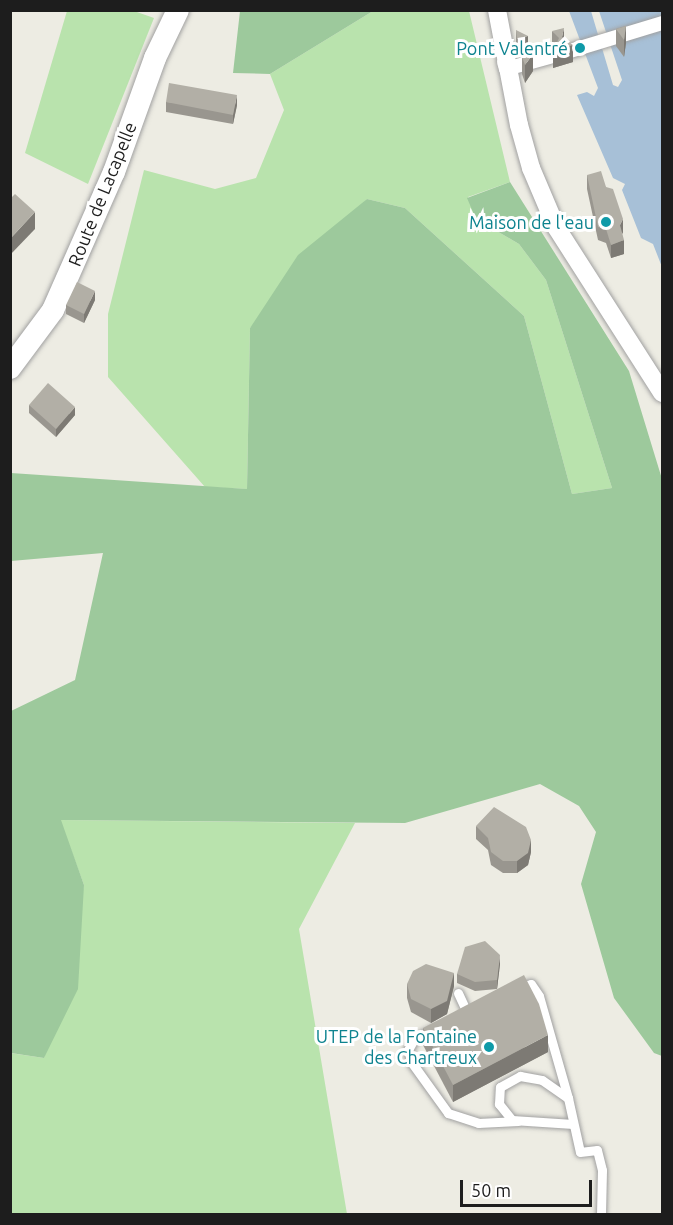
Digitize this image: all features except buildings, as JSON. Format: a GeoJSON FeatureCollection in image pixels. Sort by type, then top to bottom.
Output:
{"type":"FeatureCollection","features":[{"type":"Feature","properties":{"kind":"street","name":"Route de Lacapelle"},"geometry":{"type":"LineString","coordinates":[[10,368],[53,310],[114,172],[155,58],[178,10]]}},
{"type":"Feature","properties":{"kind":"street"},"geometry":{"type":"LineString","coordinates":[[488,10],[506,69],[531,168],[556,227],[663,393]]}},
{"type":"Feature","properties":{"kind":"street"},"geometry":{"type":"LineString","coordinates":[[497,10],[506,69]]}},
{"type":"Feature","properties":{"kind":"street"},"geometry":{"type":"LineString","coordinates":[[570,51],[663,23]]}},
{"type":"Feature","properties":{"kind":"street"},"geometry":{"type":"LineString","coordinates":[[506,69],[549,57]]}},
{"type":"Feature","properties":{"kind":"lane"},"geometry":{"type":"LineString","coordinates":[[504,993],[531,984],[539,996],[568,1098],[579,1152],[597,1150],[602,1170],[601,1215]]}},
{"type":"Feature","properties":{"kind":"lane"},"geometry":{"type":"LineString","coordinates":[[458,993],[467,1012]]}},
{"type":"Feature","properties":{"kind":"lane"},"geometry":{"type":"LineString","coordinates":[[456,1018],[476,1007]]}},
{"type":"Feature","properties":{"kind":"lane"},"geometry":{"type":"LineString","coordinates":[[446,1023],[414,1039],[408,1050],[412,1063],[448,1113],[478,1123],[518,1121],[573,1124]]}},
{"type":"Feature","properties":{"kind":"lane"},"geometry":{"type":"LineString","coordinates":[[518,1121],[512,1120],[499,1104],[500,1087],[520,1076],[542,1080],[568,1098]]}},
{"type":"Feature","properties":{"kind":"green space"},"geometry":{"type":"Polygon","coordinates":[[[240,10],[373,11],[270,74],[233,73],[240,10]]]}},
{"type":"Feature","properties":{"kind":"green space"},"geometry":{"type":"Polygon","coordinates":[[[67,11],[134,11],[154,18],[88,184],[25,153],[67,11]]]}},
{"type":"Feature","properties":{"kind":"green space"},"geometry":{"type":"Polygon","coordinates":[[[373,11],[469,11],[510,182],[468,197],[476,219],[519,244],[546,280],[612,488],[572,494],[524,316],[405,208],[367,199],[250,328],[247,489],[205,487],[108,377],[108,314],[144,170],[215,189],[256,178],[284,110],[270,74],[373,11]]]}},
{"type":"Feature","properties":{"kind":"green space"},"geometry":{"type":"Polygon","coordinates":[[[510,182],[629,371],[662,479],[662,1056],[654,1053],[614,998],[581,884],[596,832],[579,806],[540,784],[405,823],[61,820],[84,885],[78,989],[44,1058],[11,1053],[11,711],[75,680],[103,553],[11,561],[11,473],[247,489],[250,328],[298,255],[367,199],[405,208],[524,316],[572,494],[612,488],[546,280],[519,244],[476,219],[467,198],[510,182]]]}},
{"type":"Feature","properties":{"kind":"green space"},"geometry":{"type":"Polygon","coordinates":[[[60,820],[355,823],[299,929],[347,1214],[11,1214],[10,1053],[44,1058],[84,885],[60,820]]]}},
{"type":"Feature","properties":{"kind":"water"},"geometry":{"type":"Polygon","coordinates":[[[569,11],[591,11],[613,85],[618,87],[622,80],[599,11],[662,11],[662,267],[653,244],[641,238],[622,190],[625,184],[613,178],[577,95],[587,92],[594,96],[598,88],[569,11]]]}},
{"type":"Feature","properties":{"kind":"place","name":"Pont Valentré"},"geometry":{"type":"Point","coordinates":[580,48]}},
{"type":"Feature","properties":{"kind":"place","name":"Maison de l'eau"},"geometry":{"type":"Point","coordinates":[606,222]}},
{"type":"Feature","properties":{"kind":"place","name":"UTEP de la Fontaine des Chartreux"},"geometry":{"type":"Point","coordinates":[489,1047]}}]}
